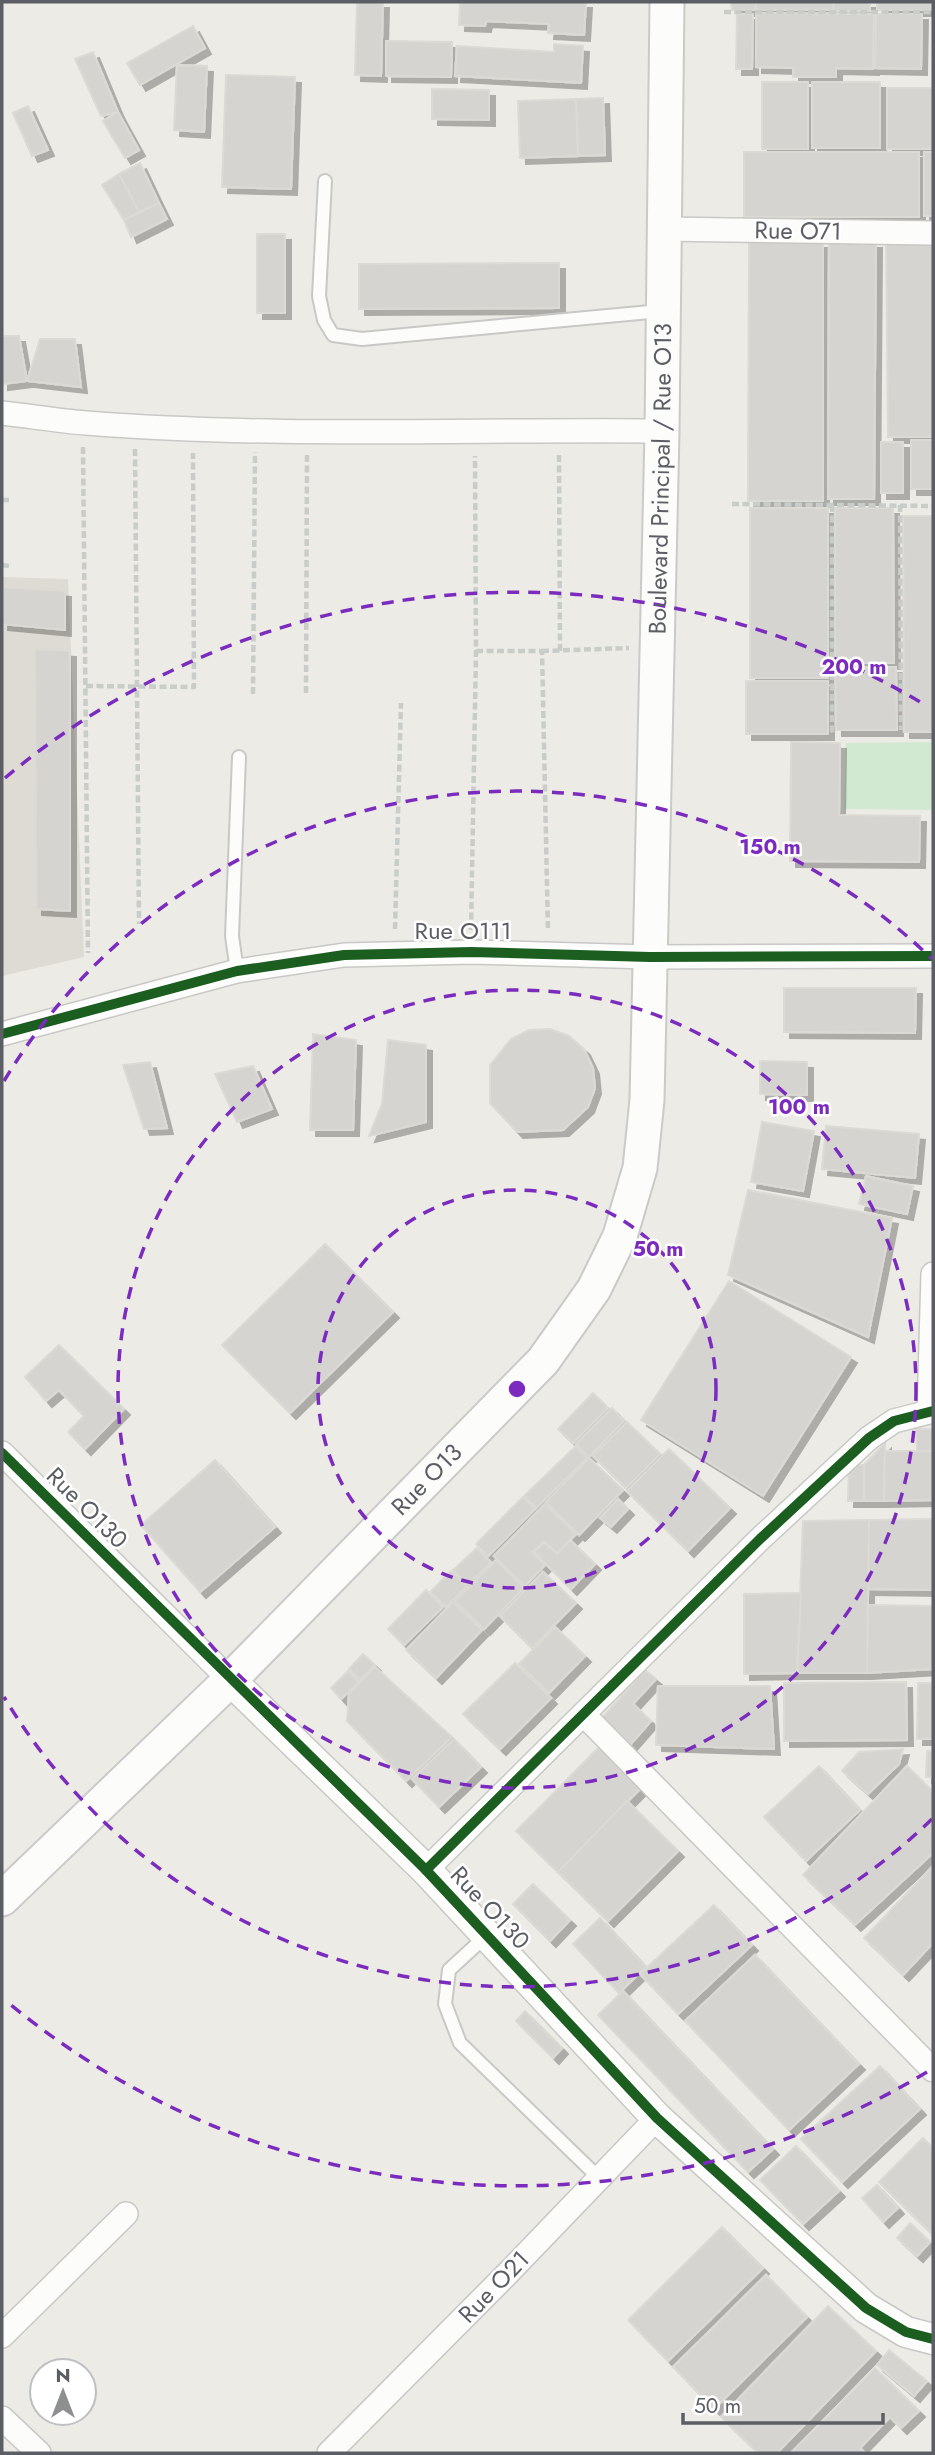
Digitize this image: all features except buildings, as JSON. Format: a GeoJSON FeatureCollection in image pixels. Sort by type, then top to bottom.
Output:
{"type":"FeatureCollection","features":[{"type":"Feature","properties":{"kind":"main road","name":"Boulevard Principal / Rue O13"},"geometry":{"type":"LineString","coordinates":[[650,957],[662,431],[667,2]]}},
{"type":"Feature","properties":{"kind":"main road","name":"Rue O13"},"geometry":{"type":"LineString","coordinates":[[2,1899],[230,1680],[543,1361],[594,1289],[620,1236],[640,1168],[647,1100],[650,957]]}},
{"type":"Feature","properties":{"kind":"street","name":"Rue O71"},"geometry":{"type":"LineString","coordinates":[[663,229],[933,233]]}},
{"type":"Feature","properties":{"kind":"street"},"geometry":{"type":"LineString","coordinates":[[2,413],[135,427],[307,432],[662,431]]}},
{"type":"Feature","properties":{"kind":"street","name":"Rue O111"},"geometry":{"type":"LineString","coordinates":[[2,1034],[237,971],[308,959],[395,952],[650,957],[933,956]]}},
{"type":"Feature","properties":{"kind":"street"},"geometry":{"type":"LineString","coordinates":[[426,1870],[760,1539],[869,1438],[894,1421],[931,1411],[933,1274]]}},
{"type":"Feature","properties":{"kind":"street","name":"Rue O130"},"geometry":{"type":"LineString","coordinates":[[2,1453],[426,1870],[657,2118],[866,2308],[906,2332],[933,2339]]}},
{"type":"Feature","properties":{"kind":"street"},"geometry":{"type":"LineString","coordinates":[[584,1715],[933,2070]]}},
{"type":"Feature","properties":{"kind":"street","name":"Rue O21"},"geometry":{"type":"LineString","coordinates":[[329,2453],[657,2118]]}},
{"type":"Feature","properties":{"kind":"street"},"geometry":{"type":"LineString","coordinates":[[2,2336],[126,2214]]}},
{"type":"Feature","properties":{"kind":"street"},"geometry":{"type":"LineString","coordinates":[[2,2418],[39,2453]]}},
{"type":"Feature","properties":{"kind":"lane"},"geometry":{"type":"LineString","coordinates":[[326,181],[319,296],[324,320],[333,335],[362,338],[663,311]]}},
{"type":"Feature","properties":{"kind":"lane"},"geometry":{"type":"LineString","coordinates":[[237,971],[232,936],[239,757]]}},
{"type":"Feature","properties":{"kind":"lane"},"geometry":{"type":"LineString","coordinates":[[487,1935],[449,1970],[445,2004],[460,2043],[600,2178]]}},
{"type":"Feature","properties":{"kind":"path"},"geometry":{"type":"LineString","coordinates":[[724,12],[933,12]]}},
{"type":"Feature","properties":{"kind":"path"},"geometry":{"type":"LineString","coordinates":[[83,423],[88,953]]}},
{"type":"Feature","properties":{"kind":"path"},"geometry":{"type":"LineString","coordinates":[[135,427],[139,924]]}},
{"type":"Feature","properties":{"kind":"path"},"geometry":{"type":"LineString","coordinates":[[86,686],[194,687],[193,428]]}},
{"type":"Feature","properties":{"kind":"path"},"geometry":{"type":"LineString","coordinates":[[253,694],[256,430]]}},
{"type":"Feature","properties":{"kind":"path"},"geometry":{"type":"LineString","coordinates":[[471,952],[476,651],[474,430]]}},
{"type":"Feature","properties":{"kind":"path"},"geometry":{"type":"LineString","coordinates":[[559,430],[560,651]]}},
{"type":"Feature","properties":{"kind":"path"},"geometry":{"type":"LineString","coordinates":[[306,693],[307,432]]}},
{"type":"Feature","properties":{"kind":"path"},"geometry":{"type":"LineString","coordinates":[[2,500],[12,500]]}},
{"type":"Feature","properties":{"kind":"path"},"geometry":{"type":"LineString","coordinates":[[733,504],[933,506]]}},
{"type":"Feature","properties":{"kind":"path"},"geometry":{"type":"LineString","coordinates":[[832,505],[832,734]]}},
{"type":"Feature","properties":{"kind":"path"},"geometry":{"type":"LineString","coordinates":[[900,505],[901,730]]}},
{"type":"Feature","properties":{"kind":"path"},"geometry":{"type":"LineString","coordinates":[[2,565],[9,566]]}},
{"type":"Feature","properties":{"kind":"path"},"geometry":{"type":"LineString","coordinates":[[476,651],[657,647]]}},
{"type":"Feature","properties":{"kind":"path"},"geometry":{"type":"LineString","coordinates":[[542,651],[548,953]]}},
{"type":"Feature","properties":{"kind":"path"},"geometry":{"type":"LineString","coordinates":[[395,952],[401,703]]}},
{"type":"Feature","properties":{"kind":"shaded area"},"geometry":{"type":"Polygon","coordinates":[[[2,577],[68,579],[84,957],[2,976],[2,577]]]}},
{"type":"Feature","properties":{"kind":"green space"},"geometry":{"type":"Polygon","coordinates":[[[933,742],[933,810],[844,809],[846,743],[933,742]]]}},
{"type":"Feature","properties":{"kind":"cycle path"},"geometry":{"type":"LineString","coordinates":[[2,1034],[237,971],[344,955],[471,952],[650,957],[933,956]]}},
{"type":"Feature","properties":{"kind":"cycle path"},"geometry":{"type":"LineString","coordinates":[[426,1870],[760,1539],[869,1438],[894,1421],[933,1411]]}},
{"type":"Feature","properties":{"kind":"cycle path"},"geometry":{"type":"LineString","coordinates":[[2,1453],[426,1870],[657,2118],[866,2308],[906,2332],[933,2339]]}}]}
